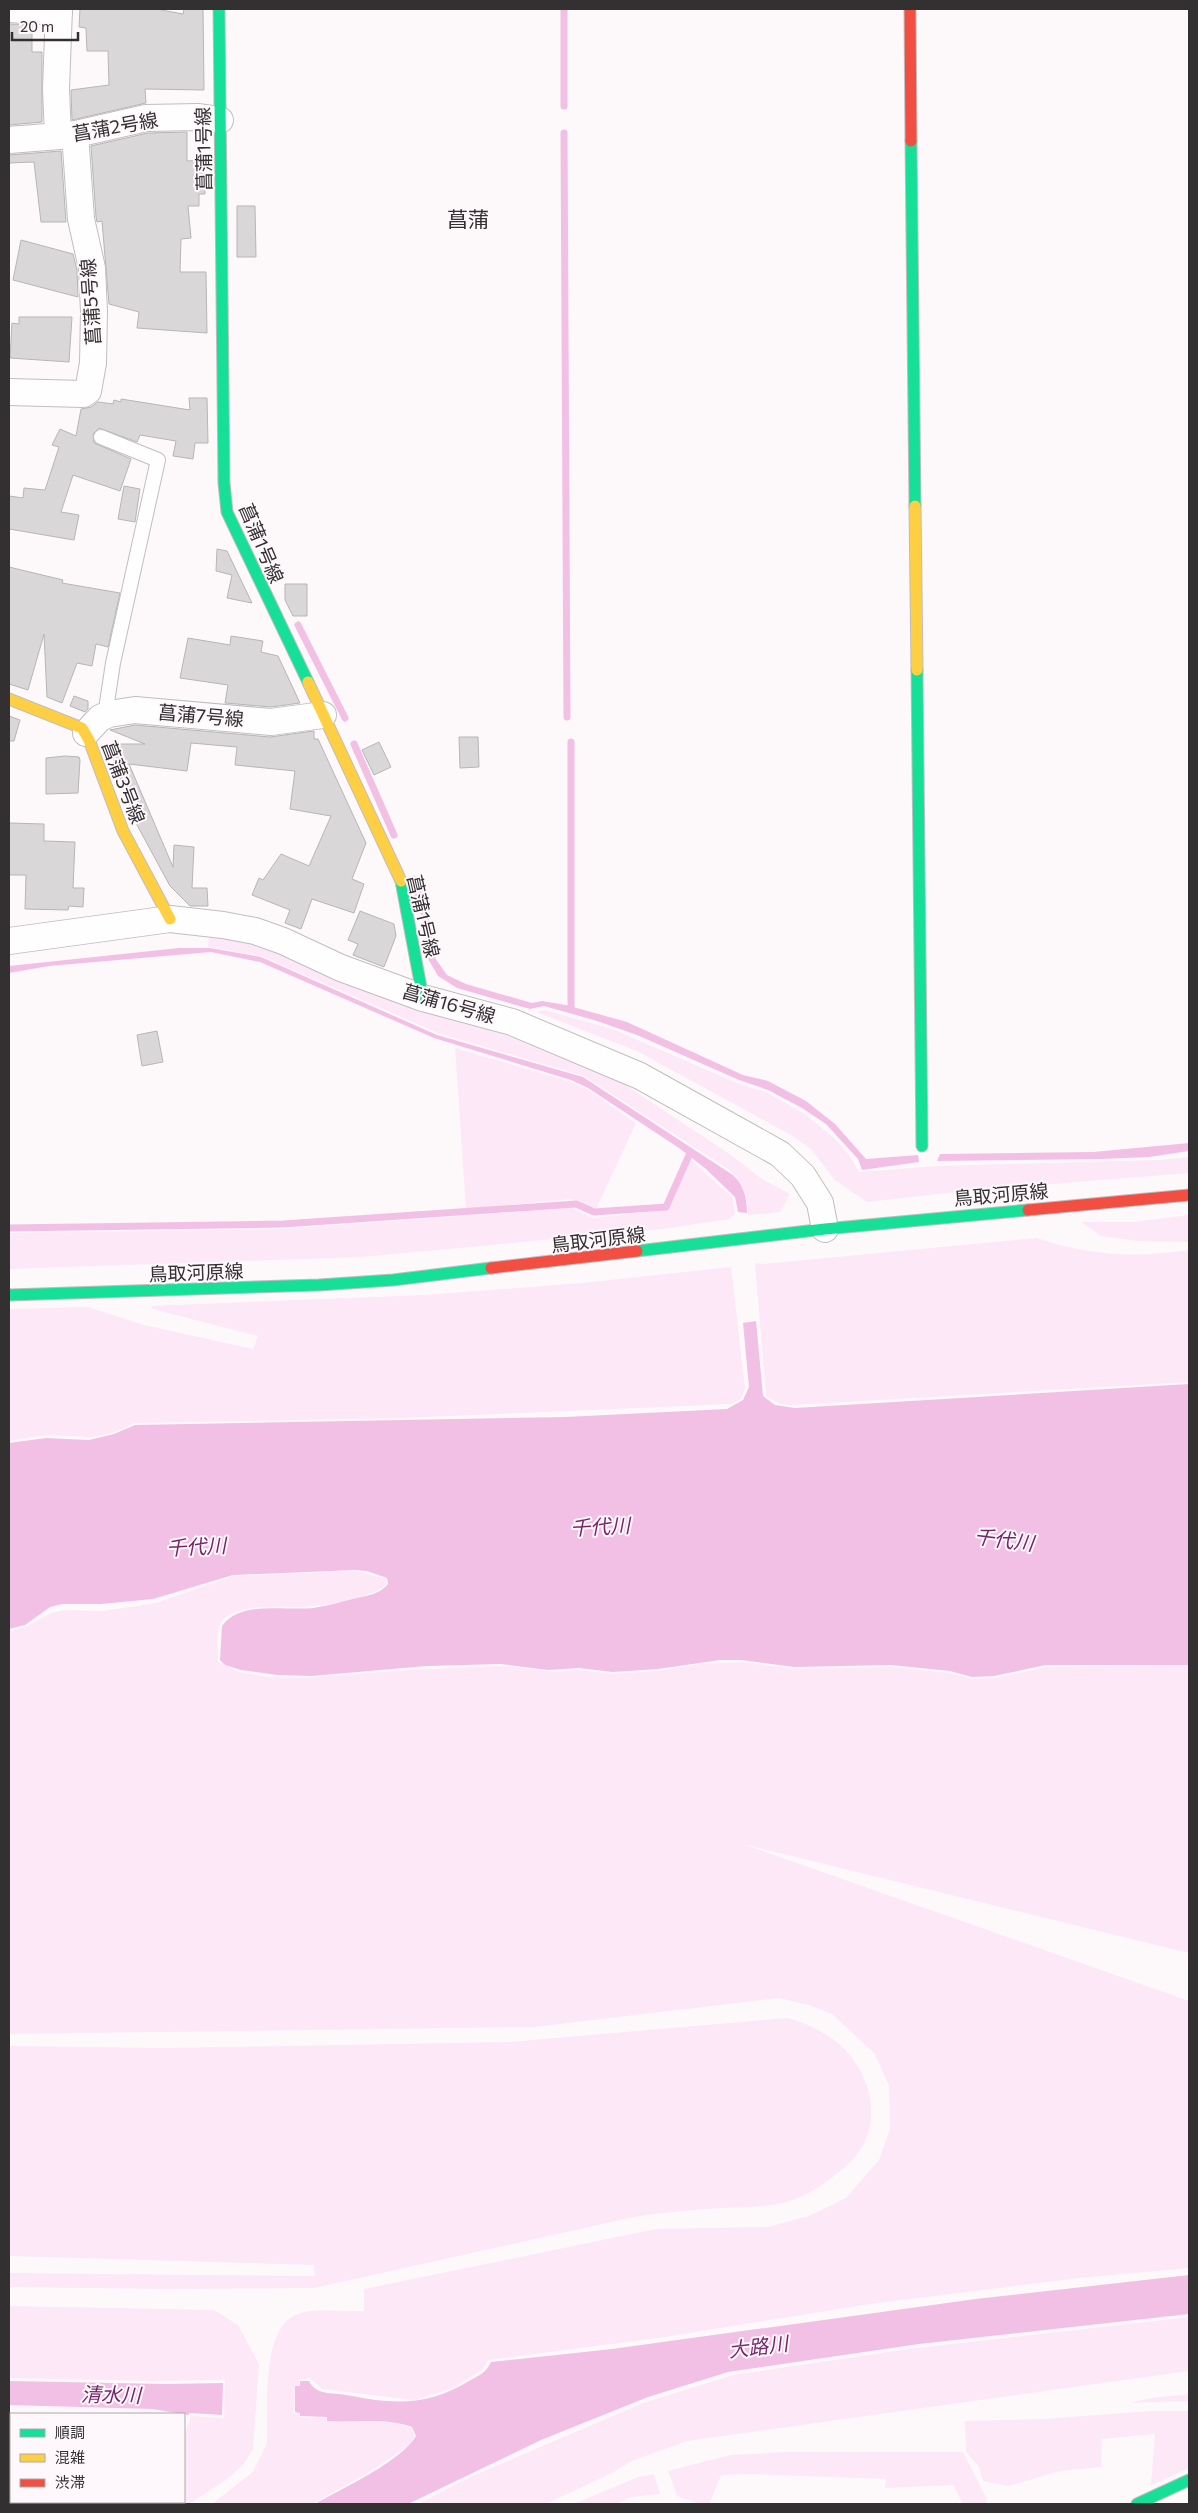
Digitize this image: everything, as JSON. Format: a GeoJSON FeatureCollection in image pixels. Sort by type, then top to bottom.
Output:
{"type":"FeatureCollection","features":[{"type":"Feature","properties":{"kind":"street"},"geometry":{"type":"LineString","coordinates":[[9,9],[59,10]]}},
{"type":"Feature","properties":{"kind":"street","name":"菖蒲1号線"},"geometry":{"type":"LineString","coordinates":[[219,9],[225,499],[234,530],[403,886],[423,998]]}},
{"type":"Feature","properties":{"kind":"street"},"geometry":{"type":"LineString","coordinates":[[910,9],[922,1146]]}},
{"type":"Feature","properties":{"kind":"street","name":"菖蒲5号線"},"geometry":{"type":"LineString","coordinates":[[9,392],[82,394],[88,391],[93,363],[94,312],[92,268],[81,219],[67,135],[56,89],[59,10]]}},
{"type":"Feature","properties":{"kind":"street","name":"菖蒲2号線"},"geometry":{"type":"LineString","coordinates":[[9,140],[67,135],[146,118],[200,117],[220,120]]}},
{"type":"Feature","properties":{"kind":"street","name":"菖蒲3号線"},"geometry":{"type":"LineString","coordinates":[[9,699],[82,728],[86,733],[123,831],[170,919]]}},
{"type":"Feature","properties":{"kind":"street","name":"菖蒲7号線"},"geometry":{"type":"LineString","coordinates":[[105,716],[135,710],[272,722],[323,715]]}},
{"type":"Feature","properties":{"kind":"street"},"geometry":{"type":"LineString","coordinates":[[86,733],[105,716]]}},
{"type":"Feature","properties":{"kind":"street","name":"菖蒲16号線"},"geometry":{"type":"LineString","coordinates":[[9,941],[170,919],[254,931],[283,941],[341,968],[423,998],[512,1022],[640,1076],[780,1154],[803,1176],[820,1203],[825,1229]]}},
{"type":"Feature","properties":{"kind":"street","name":"鳥取河原線"},"geometry":{"type":"LineString","coordinates":[[9,1295],[319,1285],[393,1280],[825,1229],[1189,1195]]}},
{"type":"Feature","properties":{"kind":"street"},"geometry":{"type":"LineString","coordinates":[[1137,2504],[1173,2492]]}},
{"type":"Feature","properties":{"kind":"lane"},"geometry":{"type":"LineString","coordinates":[[101,437],[158,460],[113,663],[105,716]]}},
{"type":"Feature","properties":{"kind":"shaded area"},"geometry":{"type":"Polygon","coordinates":[[[209,936],[262,946],[414,1009],[527,1041],[615,1078],[731,1155],[762,1179],[790,1194],[780,1212],[748,1215],[744,1189],[728,1169],[584,1076],[438,1033],[262,956],[208,947],[209,936]]]}},
{"type":"Feature","properties":{"kind":"shaded area"},"geometry":{"type":"Polygon","coordinates":[[[545,1010],[615,1030],[737,1083],[766,1092],[805,1114],[835,1139],[850,1156],[859,1172],[937,1166],[1158,1160],[1189,1157],[1189,1173],[956,1192],[867,1202],[835,1180],[811,1149],[791,1135],[637,1051],[536,1012],[545,1010]]]}},
{"type":"Feature","properties":{"kind":"shaded area"},"geometry":{"type":"Polygon","coordinates":[[[455,1048],[571,1082],[587,1089],[636,1123],[596,1209],[572,1199],[466,1209],[455,1048]]]}},
{"type":"Feature","properties":{"kind":"shaded area"},"geometry":{"type":"Polygon","coordinates":[[[690,1159],[733,1198],[735,1214],[729,1219],[663,1229],[361,1257],[9,1269],[9,1233],[284,1229],[572,1208],[593,1218],[667,1210],[690,1159]]]}},
{"type":"Feature","properties":{"kind":"shaded area"},"geometry":{"type":"Polygon","coordinates":[[[1189,1215],[1189,1242],[1138,1241],[1101,1236],[1081,1222],[1134,1222],[1189,1215]]]}},
{"type":"Feature","properties":{"kind":"shaded area"},"geometry":{"type":"Polygon","coordinates":[[[1037,1238],[1075,1249],[1112,1254],[1150,1254],[1189,1250],[1189,1382],[792,1405],[780,1404],[766,1396],[755,1263],[763,1264],[1037,1238]]]}},
{"type":"Feature","properties":{"kind":"shaded area"},"geometry":{"type":"Polygon","coordinates":[[[731,1267],[745,1388],[741,1399],[731,1404],[401,1418],[135,1423],[112,1433],[91,1437],[46,1435],[9,1441],[9,1309],[88,1307],[144,1325],[253,1349],[258,1336],[152,1309],[151,1306],[425,1295],[582,1283],[731,1267]]]}},
{"type":"Feature","properties":{"kind":"shaded area"},"geometry":{"type":"Polygon","coordinates":[[[356,1571],[386,1579],[387,1584],[370,1594],[332,1603],[308,1607],[244,1609],[225,1617],[219,1628],[218,1662],[239,1672],[268,1677],[303,1678],[409,1670],[501,1666],[557,1672],[579,1670],[613,1674],[658,1671],[701,1664],[742,1662],[794,1669],[891,1667],[949,1673],[972,1679],[996,1678],[1047,1667],[1189,1666],[1189,1953],[743,1844],[1189,2001],[1189,2268],[1079,2278],[870,2304],[658,2338],[488,2360],[482,2370],[453,2388],[414,2400],[322,2389],[310,2378],[299,2380],[299,2385],[295,2385],[294,2413],[299,2413],[299,2417],[325,2418],[326,2421],[337,2422],[390,2423],[411,2428],[415,2436],[410,2445],[366,2474],[312,2504],[212,2504],[253,2472],[267,2443],[267,2392],[272,2352],[277,2335],[286,2322],[298,2314],[322,2310],[364,2311],[364,2289],[656,2229],[768,2227],[809,2216],[846,2198],[879,2160],[890,2129],[889,2086],[875,2054],[832,2014],[809,2005],[779,1998],[534,2027],[9,2034],[9,1631],[26,1627],[51,1613],[65,1610],[103,1611],[156,1603],[233,1576],[356,1571]]]}},
{"type":"Feature","properties":{"kind":"shaded area"},"geometry":{"type":"Polygon","coordinates":[[[787,2018],[801,2022],[825,2034],[846,2050],[867,2086],[870,2097],[871,2118],[870,2127],[863,2145],[844,2168],[808,2193],[785,2203],[767,2206],[688,2210],[634,2217],[314,2288],[9,2287],[9,2273],[315,2276],[314,2265],[9,2256],[9,2046],[164,2048],[509,2042],[787,2018]]]}},
{"type":"Feature","properties":{"kind":"shaded area"},"geometry":{"type":"Polygon","coordinates":[[[9,2306],[214,2310],[238,2325],[259,2364],[253,2449],[243,2465],[227,2479],[189,2504],[157,2504],[185,2503],[185,2434],[191,2416],[224,2418],[225,2380],[151,2381],[9,2378],[9,2306]]]}},
{"type":"Feature","properties":{"kind":"shaded area"},"geometry":{"type":"Polygon","coordinates":[[[1189,2317],[1189,2371],[687,2441],[631,2461],[612,2473],[546,2504],[418,2504],[468,2478],[643,2403],[733,2375],[908,2349],[1189,2317]]]}},
{"type":"Feature","properties":{"kind":"shaded area"},"geometry":{"type":"Polygon","coordinates":[[[1189,2394],[1189,2401],[1129,2403],[1151,2398],[1189,2394]]]}},
{"type":"Feature","properties":{"kind":"shaded area"},"geometry":{"type":"Polygon","coordinates":[[[1151,2411],[1189,2411],[1189,2468],[1151,2485],[1155,2434],[1102,2439],[1101,2467],[1060,2471],[1008,2486],[983,2481],[979,2467],[966,2452],[965,2421],[1044,2419],[1151,2411]]]}},
{"type":"Feature","properties":{"kind":"shaded area"},"geometry":{"type":"Polygon","coordinates":[[[787,2452],[963,2452],[987,2499],[986,2504],[963,2504],[953,2485],[885,2488],[886,2479],[751,2474],[721,2475],[709,2504],[700,2504],[677,2496],[668,2471],[730,2455],[787,2452]]]}},
{"type":"Feature","properties":{"kind":"shaded area"},"geometry":{"type":"Polygon","coordinates":[[[654,2474],[660,2494],[631,2497],[616,2504],[574,2504],[638,2477],[654,2474]]]}},
{"type":"Feature","properties":{"kind":"water"},"geometry":{"type":"Polygon","coordinates":[[[179,948],[210,948],[261,957],[437,1035],[583,1077],[733,1175],[740,1183],[744,1192],[747,1213],[738,1212],[735,1197],[706,1169],[679,1148],[588,1088],[571,1080],[434,1038],[260,962],[211,952],[49,966],[9,973],[9,966],[179,948]]]}},
{"type":"Feature","properties":{"kind":"water"},"geometry":{"type":"Polygon","coordinates":[[[428,948],[447,975],[466,984],[532,1003],[542,1001],[566,1005],[627,1022],[743,1075],[768,1081],[806,1101],[835,1124],[866,1159],[918,1155],[919,1162],[862,1170],[858,1159],[826,1124],[802,1108],[768,1090],[739,1080],[637,1035],[594,1020],[544,1006],[530,1009],[457,988],[438,976],[427,957],[428,948]]]}},
{"type":"Feature","properties":{"kind":"water"},"geometry":{"type":"Polygon","coordinates":[[[1189,1143],[1189,1151],[1149,1157],[937,1161],[940,1154],[1093,1152],[1189,1143]]]}},
{"type":"Feature","properties":{"kind":"water","name":"千代川"},"geometry":{"type":"Polygon","coordinates":[[[756,1321],[763,1396],[775,1405],[795,1408],[1189,1384],[1189,1665],[1046,1665],[994,1676],[972,1677],[950,1671],[891,1665],[794,1667],[741,1660],[720,1660],[658,1669],[613,1672],[579,1668],[548,1670],[501,1664],[426,1666],[312,1676],[277,1675],[241,1670],[225,1665],[220,1660],[222,1626],[230,1618],[240,1613],[264,1608],[302,1609],[319,1607],[374,1594],[388,1584],[387,1578],[367,1571],[355,1570],[233,1575],[153,1599],[101,1604],[62,1604],[50,1607],[25,1625],[9,1629],[9,1443],[46,1438],[89,1440],[114,1434],[135,1425],[565,1417],[727,1409],[743,1400],[749,1387],[743,1323],[756,1321]]]}},
{"type":"Feature","properties":{"kind":"water","name":"大路川"},"geometry":{"type":"Polygon","coordinates":[[[1189,2275],[1189,2314],[919,2344],[728,2372],[648,2397],[541,2440],[408,2504],[315,2504],[370,2474],[398,2455],[416,2436],[412,2427],[380,2421],[327,2421],[327,2417],[300,2416],[300,2413],[295,2412],[295,2386],[300,2386],[300,2381],[309,2381],[316,2389],[325,2392],[379,2400],[409,2401],[424,2399],[453,2389],[482,2374],[491,2362],[612,2349],[976,2299],[1189,2275]]]}},
{"type":"Feature","properties":{"kind":"water","name":"清水川"},"geometry":{"type":"Polygon","coordinates":[[[9,2381],[166,2384],[223,2383],[222,2415],[190,2413],[188,2415],[153,2409],[9,2405],[9,2381]]]}},
{"type":"Feature","properties":{"kind":"building"},"geometry":{"type":"Polygon","coordinates":[[[80,9],[156,9],[183,14],[184,9],[203,9],[204,90],[145,89],[146,103],[72,120],[71,90],[109,85],[108,51],[87,51],[86,28],[79,27],[80,9]]]}},
{"type":"Feature","properties":{"kind":"building"},"geometry":{"type":"Polygon","coordinates":[[[9,24],[32,25],[32,52],[42,52],[42,122],[9,125],[9,24]]]}},
{"type":"Feature","properties":{"kind":"building"},"geometry":{"type":"Polygon","coordinates":[[[187,132],[187,161],[204,160],[205,194],[199,194],[199,206],[188,206],[191,238],[181,239],[180,272],[206,272],[207,333],[137,328],[139,312],[109,304],[102,221],[97,222],[96,217],[91,146],[148,133],[187,132]]]}},
{"type":"Feature","properties":{"kind":"building"},"geometry":{"type":"Polygon","coordinates":[[[61,151],[66,222],[41,222],[34,162],[9,163],[9,155],[61,151]]]}},
{"type":"Feature","properties":{"kind":"building"},"geometry":{"type":"Polygon","coordinates":[[[237,206],[255,206],[256,257],[237,257],[237,206]]]}},
{"type":"Feature","properties":{"kind":"building"},"geometry":{"type":"Polygon","coordinates":[[[21,240],[73,254],[77,270],[78,297],[13,280],[21,240]]]}},
{"type":"Feature","properties":{"kind":"building"},"geometry":{"type":"Polygon","coordinates":[[[19,317],[72,317],[69,362],[10,358],[12,323],[19,324],[19,317]]]}},
{"type":"Feature","properties":{"kind":"building"},"geometry":{"type":"Polygon","coordinates":[[[189,398],[207,398],[208,443],[195,443],[193,459],[173,456],[176,441],[140,435],[137,442],[99,428],[93,434],[94,443],[131,459],[120,491],[73,475],[61,512],[79,515],[74,540],[9,529],[9,496],[23,498],[24,488],[45,490],[59,447],[52,445],[60,429],[76,436],[81,409],[91,407],[98,402],[113,404],[114,400],[121,402],[121,399],[190,410],[189,398]]]}},
{"type":"Feature","properties":{"kind":"building"},"geometry":{"type":"Polygon","coordinates":[[[124,486],[140,489],[135,522],[118,519],[124,486]]]}},
{"type":"Feature","properties":{"kind":"building"},"geometry":{"type":"Polygon","coordinates":[[[217,549],[227,551],[252,603],[227,598],[232,575],[216,571],[217,549]]]}},
{"type":"Feature","properties":{"kind":"building"},"geometry":{"type":"Polygon","coordinates":[[[9,567],[63,580],[62,583],[120,593],[108,647],[96,644],[92,666],[77,663],[62,703],[47,697],[44,634],[28,690],[9,684],[9,567]]]}},
{"type":"Feature","properties":{"kind":"building"},"geometry":{"type":"Polygon","coordinates":[[[285,584],[307,584],[307,616],[293,616],[285,600],[285,584]]]}},
{"type":"Feature","properties":{"kind":"building"},"geometry":{"type":"Polygon","coordinates":[[[231,636],[263,641],[261,652],[278,656],[300,703],[271,707],[225,703],[228,685],[180,678],[188,638],[230,645],[231,636]]]}},
{"type":"Feature","properties":{"kind":"building"},"geometry":{"type":"Polygon","coordinates":[[[74,696],[88,701],[88,709],[85,712],[70,706],[74,696]]]}},
{"type":"Feature","properties":{"kind":"building"},"geometry":{"type":"Polygon","coordinates":[[[9,716],[20,720],[14,741],[9,741],[9,716]]]}},
{"type":"Feature","properties":{"kind":"building"},"geometry":{"type":"Polygon","coordinates":[[[135,725],[270,737],[314,731],[314,739],[318,739],[366,843],[352,879],[364,884],[354,913],[312,899],[301,929],[285,923],[290,910],[252,895],[259,878],[263,880],[281,854],[309,866],[331,816],[290,809],[295,771],[235,765],[237,747],[191,743],[187,771],[129,764],[173,867],[174,845],[194,847],[192,888],[207,888],[208,906],[190,906],[170,886],[137,825],[112,756],[121,756],[112,744],[145,744],[110,730],[135,725]]]}},
{"type":"Feature","properties":{"kind":"building"},"geometry":{"type":"Polygon","coordinates":[[[459,737],[478,737],[479,767],[460,768],[459,737]]]}},
{"type":"Feature","properties":{"kind":"building"},"geometry":{"type":"Polygon","coordinates":[[[379,742],[391,767],[374,775],[362,750],[379,742]]]}},
{"type":"Feature","properties":{"kind":"building"},"geometry":{"type":"Polygon","coordinates":[[[79,757],[78,793],[46,794],[46,758],[79,757]]]}},
{"type":"Feature","properties":{"kind":"building"},"geometry":{"type":"Polygon","coordinates":[[[9,823],[44,824],[44,841],[75,842],[73,888],[84,888],[83,907],[69,906],[68,910],[25,909],[26,875],[9,875],[9,823]]]}},
{"type":"Feature","properties":{"kind":"building"},"geometry":{"type":"Polygon","coordinates":[[[360,911],[394,924],[396,936],[384,967],[353,955],[358,944],[348,940],[360,911]]]}},
{"type":"Feature","properties":{"kind":"building"},"geometry":{"type":"Polygon","coordinates":[[[157,1031],[163,1062],[142,1066],[137,1035],[157,1031]]]}},
{"type":"Feature","properties":{"kind":"waterway"},"geometry":{"type":"LineString","coordinates":[[564,9],[564,106]]}},
{"type":"Feature","properties":{"kind":"waterway"},"geometry":{"type":"LineString","coordinates":[[564,133],[567,717]]}},
{"type":"Feature","properties":{"kind":"waterway"},"geometry":{"type":"LineString","coordinates":[[298,625],[345,718]]}},
{"type":"Feature","properties":{"kind":"waterway"},"geometry":{"type":"LineString","coordinates":[[571,742],[571,1009]]}},
{"type":"Feature","properties":{"kind":"waterway"},"geometry":{"type":"LineString","coordinates":[[354,744],[394,835]]}},
{"type":"Feature","properties":{"kind":"waterway"},"geometry":{"type":"LineString","coordinates":[[414,879],[425,916],[432,958]]}},
{"type":"Feature","properties":{"kind":"waterway"},"geometry":{"type":"LineString","coordinates":[[9,1228],[283,1224],[576,1204],[594,1212],[666,1207],[690,1153]]}},
{"type":"Feature","properties":{"kind":"traffic: fast"},"geometry":{"type":"LineString","coordinates":[[219,9],[224,483],[227,512],[308,682]]}},
{"type":"Feature","properties":{"kind":"traffic: fast"},"geometry":{"type":"LineString","coordinates":[[911,141],[915,506]]}},
{"type":"Feature","properties":{"kind":"traffic: fast"},"geometry":{"type":"LineString","coordinates":[[917,670],[922,1146]]}},
{"type":"Feature","properties":{"kind":"traffic: fast"},"geometry":{"type":"LineString","coordinates":[[401,881],[423,998]]}},
{"type":"Feature","properties":{"kind":"traffic: fast"},"geometry":{"type":"LineString","coordinates":[[637,1251],[825,1229],[1028,1210]]}},
{"type":"Feature","properties":{"kind":"traffic: fast"},"geometry":{"type":"LineString","coordinates":[[9,1295],[319,1285],[393,1280],[491,1268]]}},
{"type":"Feature","properties":{"kind":"traffic: fast"},"geometry":{"type":"LineString","coordinates":[[1137,2504],[1189,2480]]}},
{"type":"Feature","properties":{"kind":"traffic: slow"},"geometry":{"type":"LineString","coordinates":[[915,506],[917,670]]}},
{"type":"Feature","properties":{"kind":"traffic: slow"},"geometry":{"type":"LineString","coordinates":[[308,682],[401,881]]}},
{"type":"Feature","properties":{"kind":"traffic: slow"},"geometry":{"type":"LineString","coordinates":[[9,699],[82,728],[89,740],[123,831],[170,919]]}},
{"type":"Feature","properties":{"kind":"traffic: jam"},"geometry":{"type":"LineString","coordinates":[[910,9],[911,141]]}},
{"type":"Feature","properties":{"kind":"traffic: jam"},"geometry":{"type":"LineString","coordinates":[[1028,1210],[1189,1195]]}},
{"type":"Feature","properties":{"kind":"traffic: jam"},"geometry":{"type":"LineString","coordinates":[[491,1268],[637,1251]]}},
{"type":"Feature","properties":{"kind":"district","name":"菖蒲"},"geometry":{"type":"Point","coordinates":[468,218]}}]}
